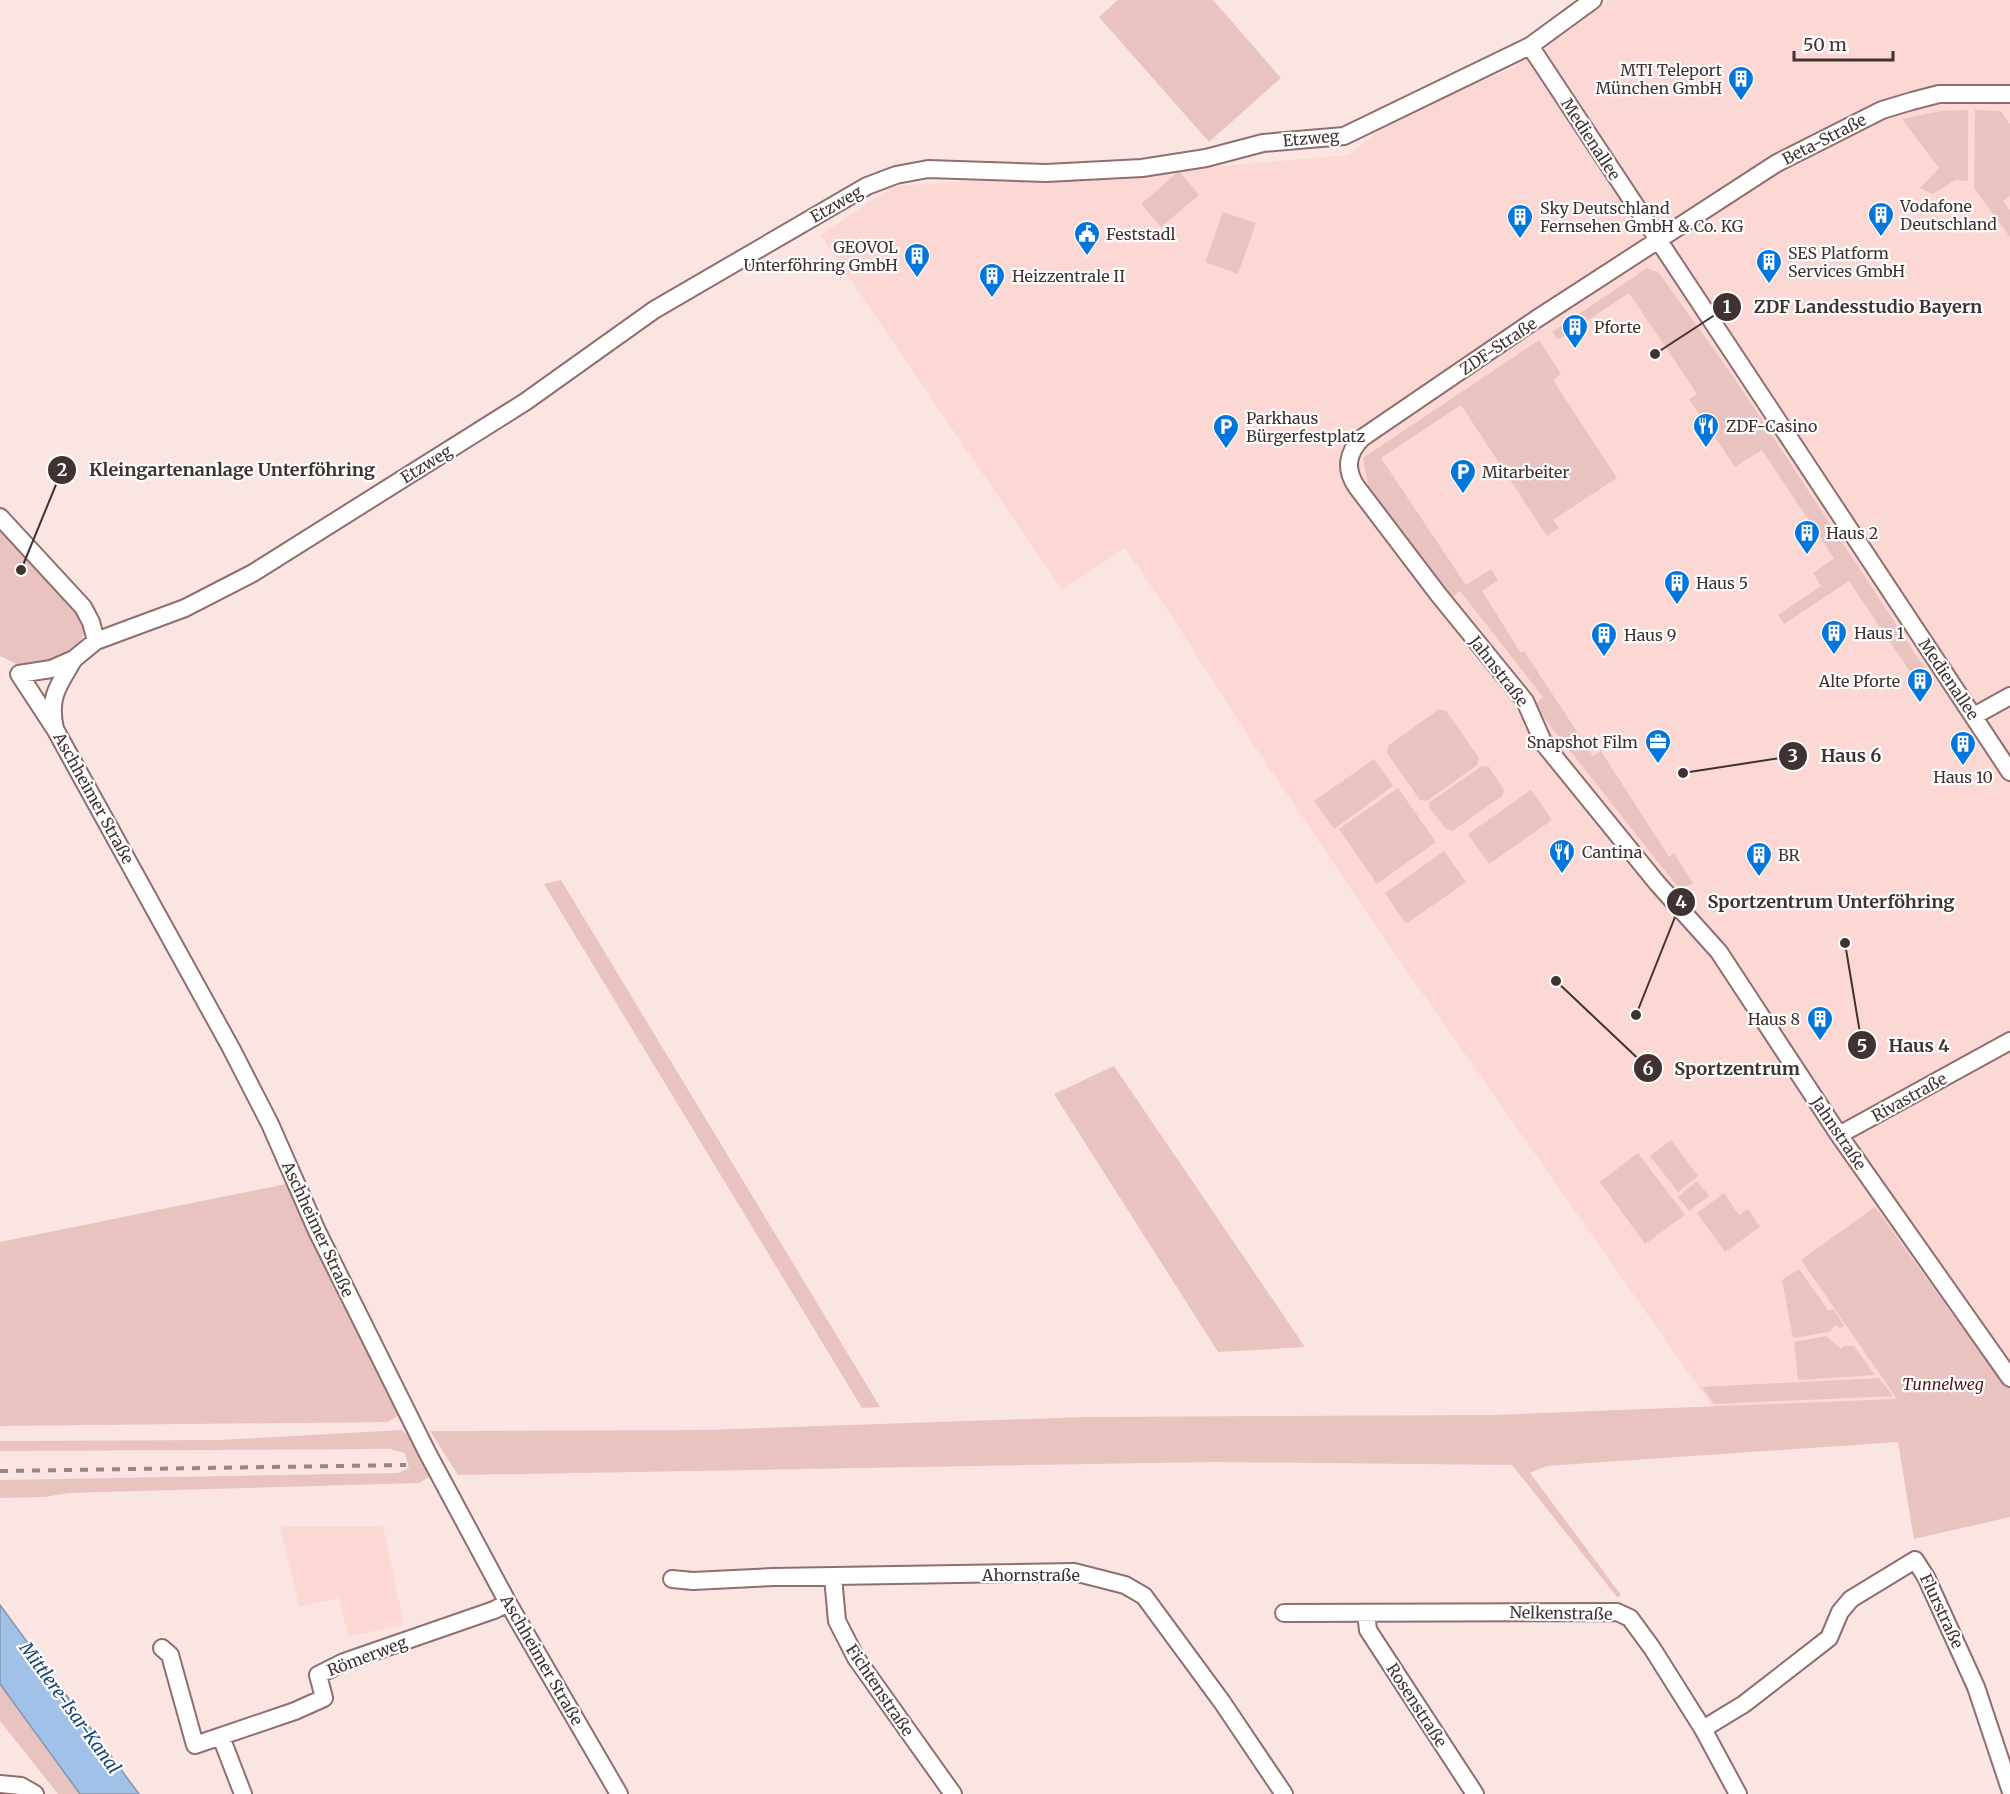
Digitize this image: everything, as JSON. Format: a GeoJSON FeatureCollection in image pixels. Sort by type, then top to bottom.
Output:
{"type":"FeatureCollection","features":[{"type":"Feature","properties":{"kind":"street","name":"Etzweg"},"geometry":{"type":"LineString","coordinates":[[55,729],[20,674],[51,669],[74,659],[96,641],[185,608],[252,573],[525,402],[654,310],[867,186],[896,175],[928,169],[1046,173],[1142,168],[1206,158],[1263,143],[1344,136],[1530,46],[1593,0]]}},
{"type":"Feature","properties":{"kind":"street","name":"Medienallee"},"geometry":{"type":"LineString","coordinates":[[1530,46],[2010,772]]}},
{"type":"Feature","properties":{"kind":"street","name":"Beta-Straße"},"geometry":{"type":"LineString","coordinates":[[1657,241],[1777,163],[1882,110],[1939,94],[2010,94]]}},
{"type":"Feature","properties":{"kind":"street","name":"ZDF-Straße"},"geometry":{"type":"LineString","coordinates":[[1349,459],[1353,447],[1362,438],[1657,241]]}},
{"type":"Feature","properties":{"kind":"street","name":"Jahnstraße"},"geometry":{"type":"LineString","coordinates":[[1349,459],[1351,477],[1356,486],[1438,594],[1525,700],[1544,744],[1657,883],[1719,952],[1839,1135],[2010,1378]]}},
{"type":"Feature","properties":{"kind":"street"},"geometry":{"type":"LineString","coordinates":[[0,517],[83,608],[91,622],[96,641]]}},
{"type":"Feature","properties":{"kind":"street","name":"Aschheimer Straße"},"geometry":{"type":"LineString","coordinates":[[74,659],[54,691],[51,709],[55,729],[231,1048],[270,1124],[317,1231],[407,1413],[508,1603],[619,1794]]}},
{"type":"Feature","properties":{"kind":"street"},"geometry":{"type":"LineString","coordinates":[[1974,716],[2010,696]]}},
{"type":"Feature","properties":{"kind":"street","name":"Rivastraße"},"geometry":{"type":"LineString","coordinates":[[1839,1135],[2010,1041]]}},
{"type":"Feature","properties":{"kind":"street","name":"Flurstraße"},"geometry":{"type":"LineString","coordinates":[[1703,1730],[1744,1704],[1829,1638],[1840,1612],[1851,1599],[1915,1560],[1926,1577],[1976,1687],[2010,1789]]}},
{"type":"Feature","properties":{"kind":"street","name":"Ahornstraße"},"geometry":{"type":"LineString","coordinates":[[672,1579],[693,1581],[1074,1572],[1125,1585],[1144,1596],[1222,1702],[1284,1794]]}},
{"type":"Feature","properties":{"kind":"street","name":"Fichtenstraße"},"geometry":{"type":"LineString","coordinates":[[833,1577],[837,1622],[856,1658],[953,1794]]}},
{"type":"Feature","properties":{"kind":"street","name":"Römerweg"},"geometry":{"type":"LineString","coordinates":[[221,1737],[324,1698],[318,1675],[344,1662],[494,1610],[508,1603]]}},
{"type":"Feature","properties":{"kind":"street","name":"Nelkenstraße"},"geometry":{"type":"LineString","coordinates":[[1284,1614],[1617,1612],[1630,1618],[1640,1630],[1703,1730],[1738,1794]]}},
{"type":"Feature","properties":{"kind":"street","name":"Rosenstraße"},"geometry":{"type":"LineString","coordinates":[[1366,1613],[1368,1630],[1475,1794]]}},
{"type":"Feature","properties":{"kind":"street"},"geometry":{"type":"LineString","coordinates":[[162,1648],[170,1655],[195,1745],[221,1737],[243,1794]]}},
{"type":"Feature","properties":{"kind":"street"},"geometry":{"type":"LineString","coordinates":[[0,1784],[21,1786],[35,1794]]}},
{"type":"Feature","properties":{"kind":"shaded area"},"geometry":{"type":"Polygon","coordinates":[[[1610,0],[2010,0],[2010,1397],[1713,1408],[1392,950],[1253,744],[1125,548],[1062,590],[820,235],[893,186],[1210,167],[1349,155],[1385,125],[1421,105],[1513,68],[1610,0]]]}},
{"type":"Feature","properties":{"kind":"shaded area"},"geometry":{"type":"Polygon","coordinates":[[[280,1526],[383,1526],[404,1624],[348,1637],[339,1598],[299,1607],[280,1526]]]}},
{"type":"Feature","properties":{"kind":"green space"},"geometry":{"type":"Polygon","coordinates":[[[1118,0],[1213,0],[1281,78],[1209,142],[1099,17],[1118,0]]]}},
{"type":"Feature","properties":{"kind":"green space"},"geometry":{"type":"Polygon","coordinates":[[[1968,110],[1968,181],[1955,180],[1933,194],[1920,188],[1939,168],[1902,119],[1940,111],[1968,110]]]}},
{"type":"Feature","properties":{"kind":"green space"},"geometry":{"type":"Polygon","coordinates":[[[1975,110],[2001,111],[2010,124],[2010,196],[2003,201],[2010,210],[2010,237],[1974,188],[1975,110]]]}},
{"type":"Feature","properties":{"kind":"green space"},"geometry":{"type":"Polygon","coordinates":[[[1179,171],[1199,195],[1161,227],[1141,204],[1179,171]]]}},
{"type":"Feature","properties":{"kind":"green space"},"geometry":{"type":"Polygon","coordinates":[[[1223,212],[1256,223],[1238,274],[1205,262],[1223,212]]]}},
{"type":"Feature","properties":{"kind":"green space"},"geometry":{"type":"Polygon","coordinates":[[[1647,268],[1659,273],[1733,376],[1928,673],[1917,682],[1849,581],[1784,624],[1778,615],[1821,586],[1813,573],[1834,558],[1762,450],[1735,467],[1689,399],[1697,394],[1629,293],[1558,340],[1552,332],[1647,268]]]}},
{"type":"Feature","properties":{"kind":"green space"},"geometry":{"type":"Polygon","coordinates":[[[1539,340],[1561,374],[1553,380],[1617,478],[1553,520],[1559,528],[1547,536],[1461,405],[1381,458],[1466,585],[1491,569],[1498,580],[1482,591],[1521,653],[1524,651],[1593,756],[1601,751],[1669,857],[1674,853],[1693,883],[1680,890],[1534,705],[1543,697],[1460,591],[1450,600],[1371,501],[1363,458],[1539,340]]]}},
{"type":"Feature","properties":{"kind":"green space"},"geometry":{"type":"Polygon","coordinates":[[[0,523],[84,617],[85,628],[76,646],[58,658],[27,669],[0,656],[0,523]]]}},
{"type":"Feature","properties":{"kind":"green space"},"geometry":{"type":"Polygon","coordinates":[[[1439,709],[1446,711],[1479,758],[1477,765],[1427,801],[1420,800],[1387,753],[1388,746],[1439,709]]]}},
{"type":"Feature","properties":{"kind":"green space"},"geometry":{"type":"Polygon","coordinates":[[[1374,759],[1393,786],[1334,829],[1314,801],[1374,759]]]}},
{"type":"Feature","properties":{"kind":"green space"},"geometry":{"type":"Polygon","coordinates":[[[1482,766],[1489,767],[1504,790],[1502,796],[1452,831],[1445,828],[1429,807],[1430,802],[1482,766]]]}},
{"type":"Feature","properties":{"kind":"green space"},"geometry":{"type":"Polygon","coordinates":[[[1398,788],[1436,842],[1377,884],[1339,829],[1398,788]]]}},
{"type":"Feature","properties":{"kind":"green space"},"geometry":{"type":"Polygon","coordinates":[[[1531,790],[1552,820],[1489,864],[1468,834],[1531,790]]]}},
{"type":"Feature","properties":{"kind":"green space"},"geometry":{"type":"Polygon","coordinates":[[[1444,851],[1466,882],[1406,924],[1385,893],[1444,851]]]}},
{"type":"Feature","properties":{"kind":"green space"},"geometry":{"type":"Polygon","coordinates":[[[561,880],[880,1407],[862,1408],[544,884],[561,880]]]}},
{"type":"Feature","properties":{"kind":"green space"},"geometry":{"type":"Polygon","coordinates":[[[1114,1066],[1305,1347],[1218,1352],[1054,1094],[1114,1066]]]}},
{"type":"Feature","properties":{"kind":"green space"},"geometry":{"type":"Polygon","coordinates":[[[1671,1140],[1698,1176],[1678,1192],[1650,1156],[1671,1140]]]}},
{"type":"Feature","properties":{"kind":"green space"},"geometry":{"type":"Polygon","coordinates":[[[1638,1153],[1685,1215],[1645,1244],[1600,1182],[1638,1153]]]}},
{"type":"Feature","properties":{"kind":"green space"},"geometry":{"type":"Polygon","coordinates":[[[1697,1181],[1709,1196],[1689,1211],[1678,1197],[1697,1181]]]}},
{"type":"Feature","properties":{"kind":"green space"},"geometry":{"type":"Polygon","coordinates":[[[286,1184],[399,1415],[388,1422],[0,1426],[0,1242],[286,1184]]]}},
{"type":"Feature","properties":{"kind":"green space"},"geometry":{"type":"Polygon","coordinates":[[[1724,1193],[1739,1215],[1748,1209],[1760,1227],[1725,1252],[1697,1213],[1724,1193]]]}},
{"type":"Feature","properties":{"kind":"green space","name":"Tunnelweg"},"geometry":{"type":"Polygon","coordinates":[[[1875,1207],[2002,1383],[2010,1384],[2010,1517],[1914,1539],[1898,1442],[1546,1466],[1530,1473],[1621,1595],[1617,1597],[1512,1465],[1211,1462],[458,1475],[430,1431],[706,1430],[1086,1417],[1493,1415],[1897,1399],[1801,1260],[1875,1207]]]}},
{"type":"Feature","properties":{"kind":"green space"},"geometry":{"type":"Polygon","coordinates":[[[1799,1269],[1828,1310],[1834,1310],[1844,1326],[1840,1328],[1836,1325],[1829,1332],[1793,1338],[1782,1280],[1799,1269]]]}},
{"type":"Feature","properties":{"kind":"green space"},"geometry":{"type":"Polygon","coordinates":[[[1826,1336],[1841,1349],[1844,1346],[1854,1346],[1875,1375],[1798,1380],[1794,1342],[1826,1336]]]}},
{"type":"Feature","properties":{"kind":"green space"},"geometry":{"type":"Polygon","coordinates":[[[1879,1378],[1893,1396],[1714,1404],[1702,1387],[1879,1378]]]}},
{"type":"Feature","properties":{"kind":"green space"},"geometry":{"type":"Polygon","coordinates":[[[402,1430],[413,1441],[432,1475],[419,1483],[68,1493],[45,1497],[0,1498],[0,1480],[398,1473],[409,1468],[405,1453],[390,1449],[0,1451],[0,1441],[222,1440],[402,1430]]]}},
{"type":"Feature","properties":{"kind":"green space"},"geometry":{"type":"Polygon","coordinates":[[[0,1684],[80,1794],[58,1794],[0,1721],[0,1684]]]}},
{"type":"Feature","properties":{"kind":"water","name":"Mittlere-Isar-Kanal"},"geometry":{"type":"Polygon","coordinates":[[[0,1605],[139,1794],[80,1794],[0,1684],[0,1605]]]}},
{"type":"Feature","properties":{"kind":"railway"},"geometry":{"type":"LineString","coordinates":[[0,1471],[406,1465]]}},
{"type":"Feature","properties":{"kind":"place","name":"MTI Teleport München GmbH"},"geometry":{"type":"Point","coordinates":[1741,102]}},
{"type":"Feature","properties":{"kind":"place","name":"Vodafone Deutschland"},"geometry":{"type":"Point","coordinates":[1881,238]}},
{"type":"Feature","properties":{"kind":"place","name":"Sky Deutschland Fernsehen GmbH & Co. KG"},"geometry":{"type":"Point","coordinates":[1520,240]}},
{"type":"Feature","properties":{"kind":"place","name":"Feststadl"},"geometry":{"type":"Point","coordinates":[1087,257]}},
{"type":"Feature","properties":{"kind":"place","name":"GEOVOL Unterföhring GmbH"},"geometry":{"type":"Point","coordinates":[917,279]}},
{"type":"Feature","properties":{"kind":"place","name":"SES Platform Services GmbH"},"geometry":{"type":"Point","coordinates":[1769,285]}},
{"type":"Feature","properties":{"kind":"place","name":"Heizzentrale II"},"geometry":{"type":"Point","coordinates":[992,299]}},
{"type":"Feature","properties":{"kind":"place","name":"Pforte"},"geometry":{"type":"Point","coordinates":[1575,350]}},
{"type":"Feature","properties":{"kind":"place","name":"ZDF Landesstudio Bayern"},"geometry":{"type":"Point","coordinates":[1655,354]}},
{"type":"Feature","properties":{"kind":"place","name":"ZDF-Casino"},"geometry":{"type":"Point","coordinates":[1706,449]}},
{"type":"Feature","properties":{"kind":"place","name":"Parkhaus Bürgerfestplatz"},"geometry":{"type":"Point","coordinates":[1226,450]}},
{"type":"Feature","properties":{"kind":"place","name":"Mitarbeiter"},"geometry":{"type":"Point","coordinates":[1463,495]}},
{"type":"Feature","properties":{"kind":"place","name":"Haus 2"},"geometry":{"type":"Point","coordinates":[1807,556]}},
{"type":"Feature","properties":{"kind":"place","name":"Kleingartenanlage Unterföhring"},"geometry":{"type":"Point","coordinates":[21,570]}},
{"type":"Feature","properties":{"kind":"place","name":"Haus 5"},"geometry":{"type":"Point","coordinates":[1677,606]}},
{"type":"Feature","properties":{"kind":"place","name":"Haus 1"},"geometry":{"type":"Point","coordinates":[1834,656]}},
{"type":"Feature","properties":{"kind":"place","name":"Haus 9"},"geometry":{"type":"Point","coordinates":[1604,658]}},
{"type":"Feature","properties":{"kind":"place","name":"Alte Pforte"},"geometry":{"type":"Point","coordinates":[1920,704]}},
{"type":"Feature","properties":{"kind":"place","name":"Snapshot Film"},"geometry":{"type":"Point","coordinates":[1658,765]}},
{"type":"Feature","properties":{"kind":"place","name":"Haus 10"},"geometry":{"type":"Point","coordinates":[1963,767]}},
{"type":"Feature","properties":{"kind":"place","name":"Haus 6"},"geometry":{"type":"Point","coordinates":[1683,773]}},
{"type":"Feature","properties":{"kind":"place","name":"Cantina"},"geometry":{"type":"Point","coordinates":[1562,875]}},
{"type":"Feature","properties":{"kind":"place","name":"BR"},"geometry":{"type":"Point","coordinates":[1759,878]}},
{"type":"Feature","properties":{"kind":"place","name":"Haus 4"},"geometry":{"type":"Point","coordinates":[1845,943]}},
{"type":"Feature","properties":{"kind":"place","name":"Sportzentrum"},"geometry":{"type":"Point","coordinates":[1556,981]}},
{"type":"Feature","properties":{"kind":"place","name":"Sportzentrum Unterföhring"},"geometry":{"type":"Point","coordinates":[1636,1015]}},
{"type":"Feature","properties":{"kind":"place","name":"Haus 8"},"geometry":{"type":"Point","coordinates":[1820,1042]}}]}
